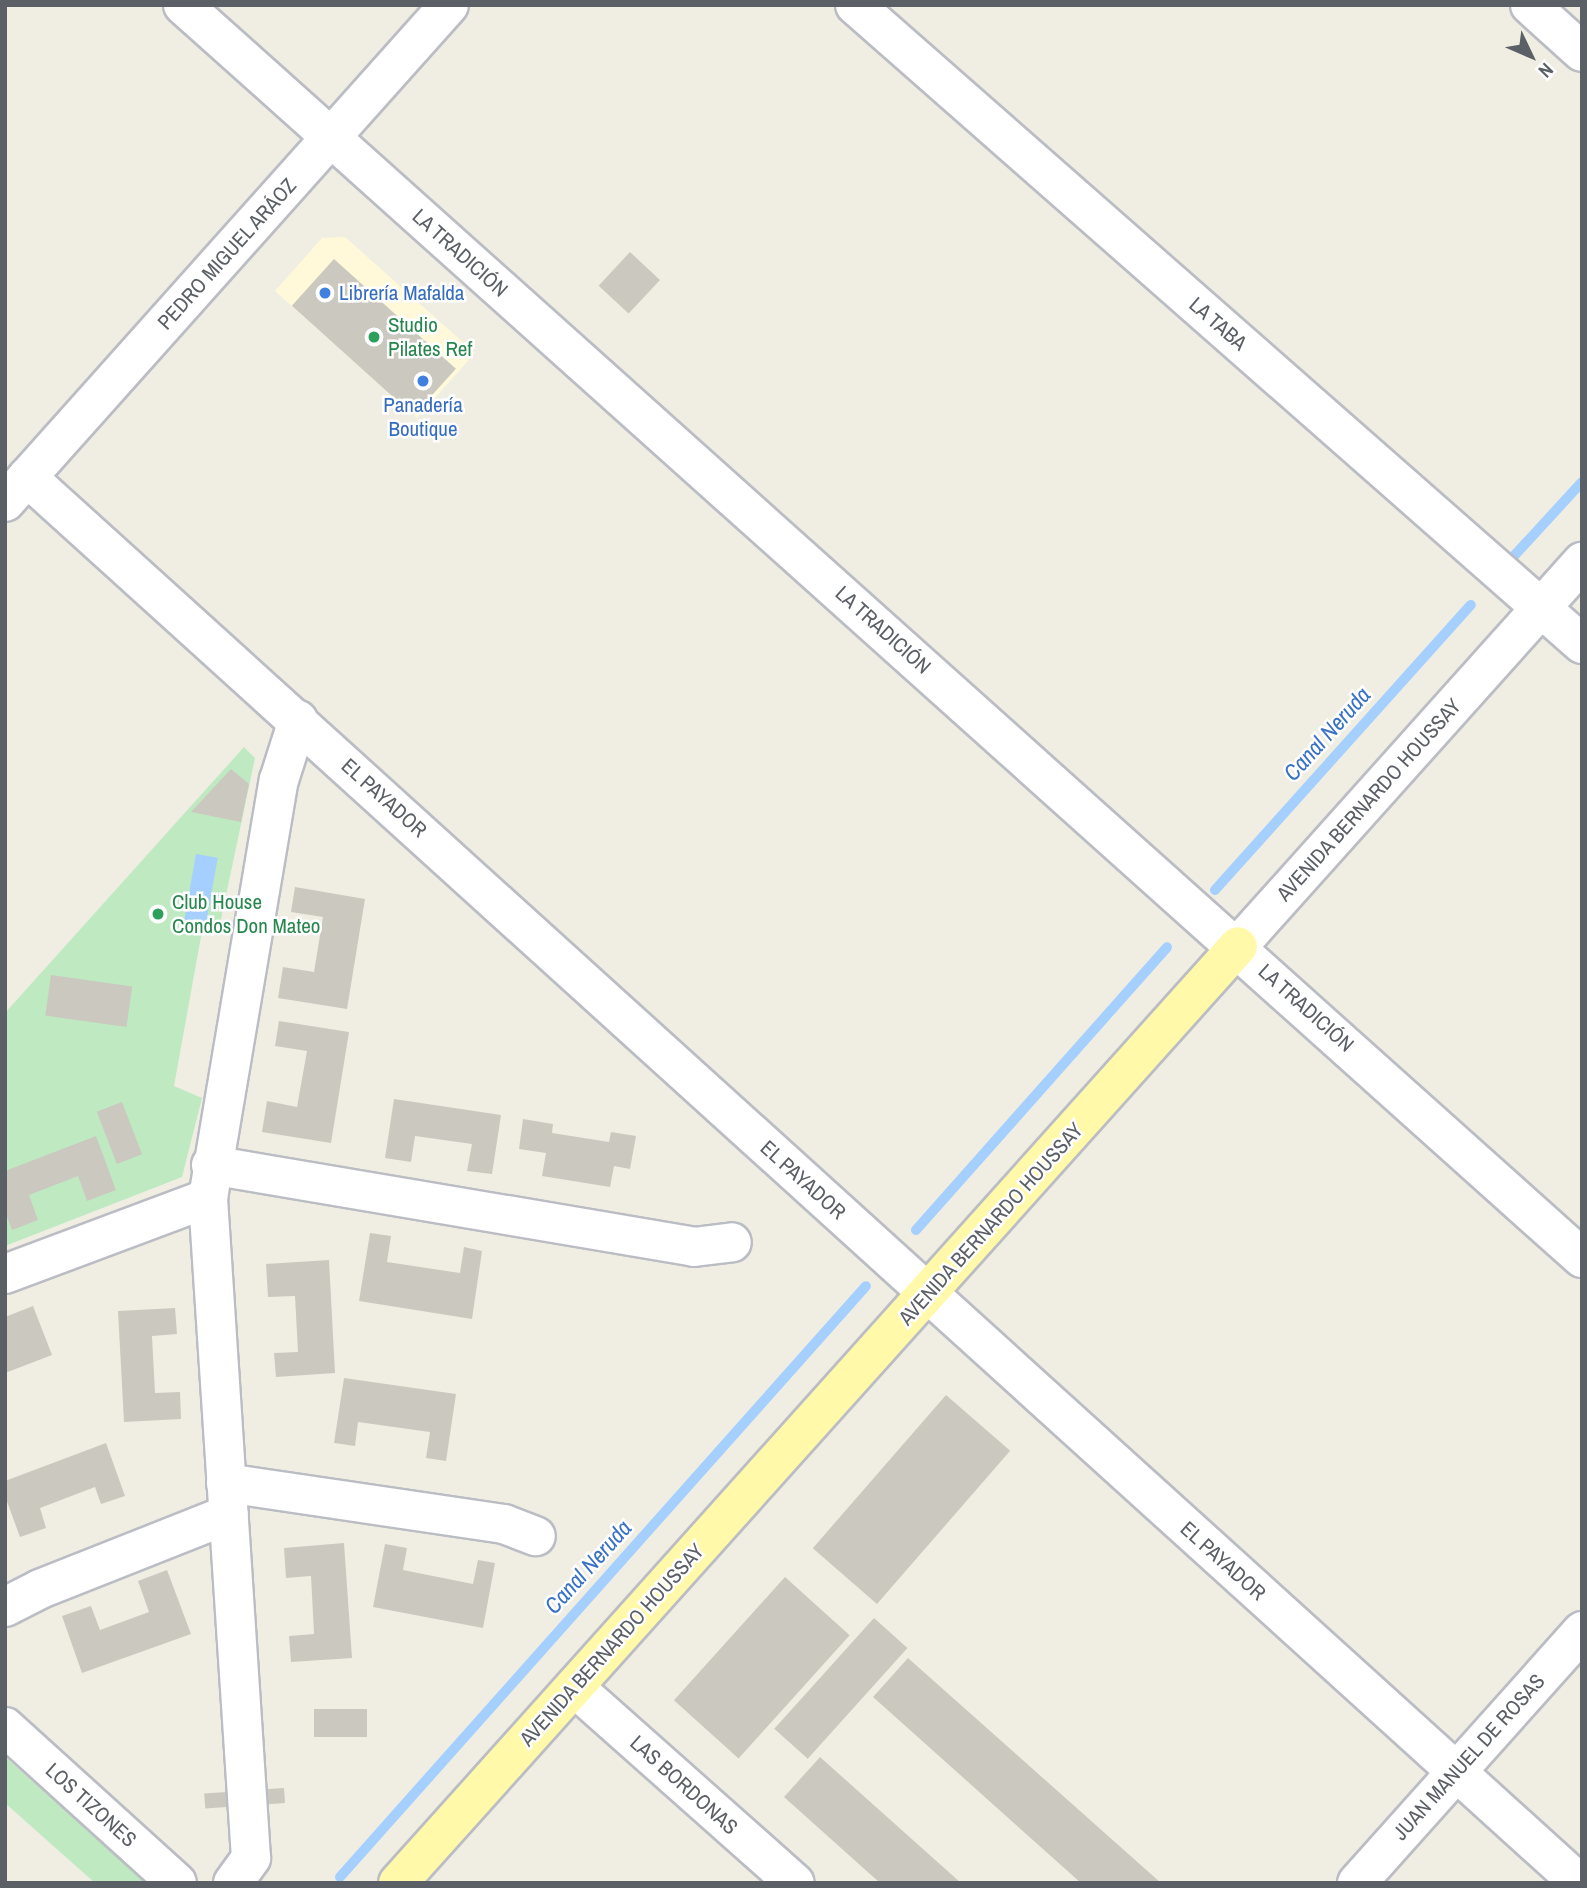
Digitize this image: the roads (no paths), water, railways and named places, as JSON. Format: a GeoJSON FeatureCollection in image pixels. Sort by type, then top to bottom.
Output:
{"type":"FeatureCollection","features":[{"type":"Feature","properties":{"kind":"main road","name":"AVENIDA BERNARDO HOUSSAY"},"geometry":{"type":"LineString","coordinates":[[398,1883],[1238,947]]}},
{"type":"Feature","properties":{"kind":"street","name":"LA TRADICIÓN"},"geometry":{"type":"LineString","coordinates":[[183,5],[1238,947],[1582,1258]]}},
{"type":"Feature","properties":{"kind":"street","name":"PEDRO MIGUEL ARÁOZ"},"geometry":{"type":"LineString","coordinates":[[16,489],[449,5]]}},
{"type":"Feature","properties":{"kind":"street","name":"LA TABA"},"geometry":{"type":"LineString","coordinates":[[855,5],[1582,644]]}},
{"type":"Feature","properties":{"kind":"street"},"geometry":{"type":"LineString","coordinates":[[1530,5],[1582,52]]}},
{"type":"Feature","properties":{"kind":"street","name":"EL PAYADOR"},"geometry":{"type":"LineString","coordinates":[[16,489],[298,720],[1579,1883]]}},
{"type":"Feature","properties":{"kind":"street","name":"AVENIDA BERNARDO HOUSSAY"},"geometry":{"type":"LineString","coordinates":[[1238,947],[1582,562]]}},
{"type":"Feature","properties":{"kind":"street"},"geometry":{"type":"LineString","coordinates":[[233,1883],[251,1858],[209,1181],[279,780],[298,720]]}},
{"type":"Feature","properties":{"kind":"street"},"geometry":{"type":"LineString","coordinates":[[5,1274],[209,1181],[694,1247],[732,1242]]}},
{"type":"Feature","properties":{"kind":"street"},"geometry":{"type":"LineString","coordinates":[[5,1607],[228,1498],[504,1524],[536,1536]]}},
{"type":"Feature","properties":{"kind":"street","name":"JUAN MANUEL DE ROSAS"},"geometry":{"type":"LineString","coordinates":[[1357,1883],[1582,1631]]}},
{"type":"Feature","properties":{"kind":"street","name":"LAS BORDONAS"},"geometry":{"type":"LineString","coordinates":[[574,1687],[795,1883]]}},
{"type":"Feature","properties":{"kind":"street","name":"LOS TIZONES"},"geometry":{"type":"LineString","coordinates":[[5,1727],[177,1883]]}},
{"type":"Feature","properties":{"kind":"water"},"geometry":{"type":"Polygon","coordinates":[[[196,854],[218,858],[206,924],[184,920],[196,854]]]}},
{"type":"Feature","properties":{"kind":"waterway","name":"Canal Neruda"},"geometry":{"type":"LineString","coordinates":[[1513,557],[1582,482]]}},
{"type":"Feature","properties":{"kind":"waterway","name":"Canal Neruda"},"geometry":{"type":"LineString","coordinates":[[1215,890],[1471,605]]}},
{"type":"Feature","properties":{"kind":"waterway","name":"Canal Neruda"},"geometry":{"type":"LineString","coordinates":[[916,1230],[1167,947]]}},
{"type":"Feature","properties":{"kind":"waterway","name":"Canal Neruda"},"geometry":{"type":"LineString","coordinates":[[340,1877],[866,1286]]}},
{"type":"Feature","properties":{"kind":"place","name":"Librería Mafalda"},"geometry":{"type":"Point","coordinates":[325,293]}},
{"type":"Feature","properties":{"kind":"place","name":"Studio Pilates Ref"},"geometry":{"type":"Point","coordinates":[374,337]}},
{"type":"Feature","properties":{"kind":"place","name":"Panadería Boutique"},"geometry":{"type":"Point","coordinates":[423,381]}},
{"type":"Feature","properties":{"kind":"place","name":"Club House Condos Don Mateo"},"geometry":{"type":"Point","coordinates":[158,914]}}]}
